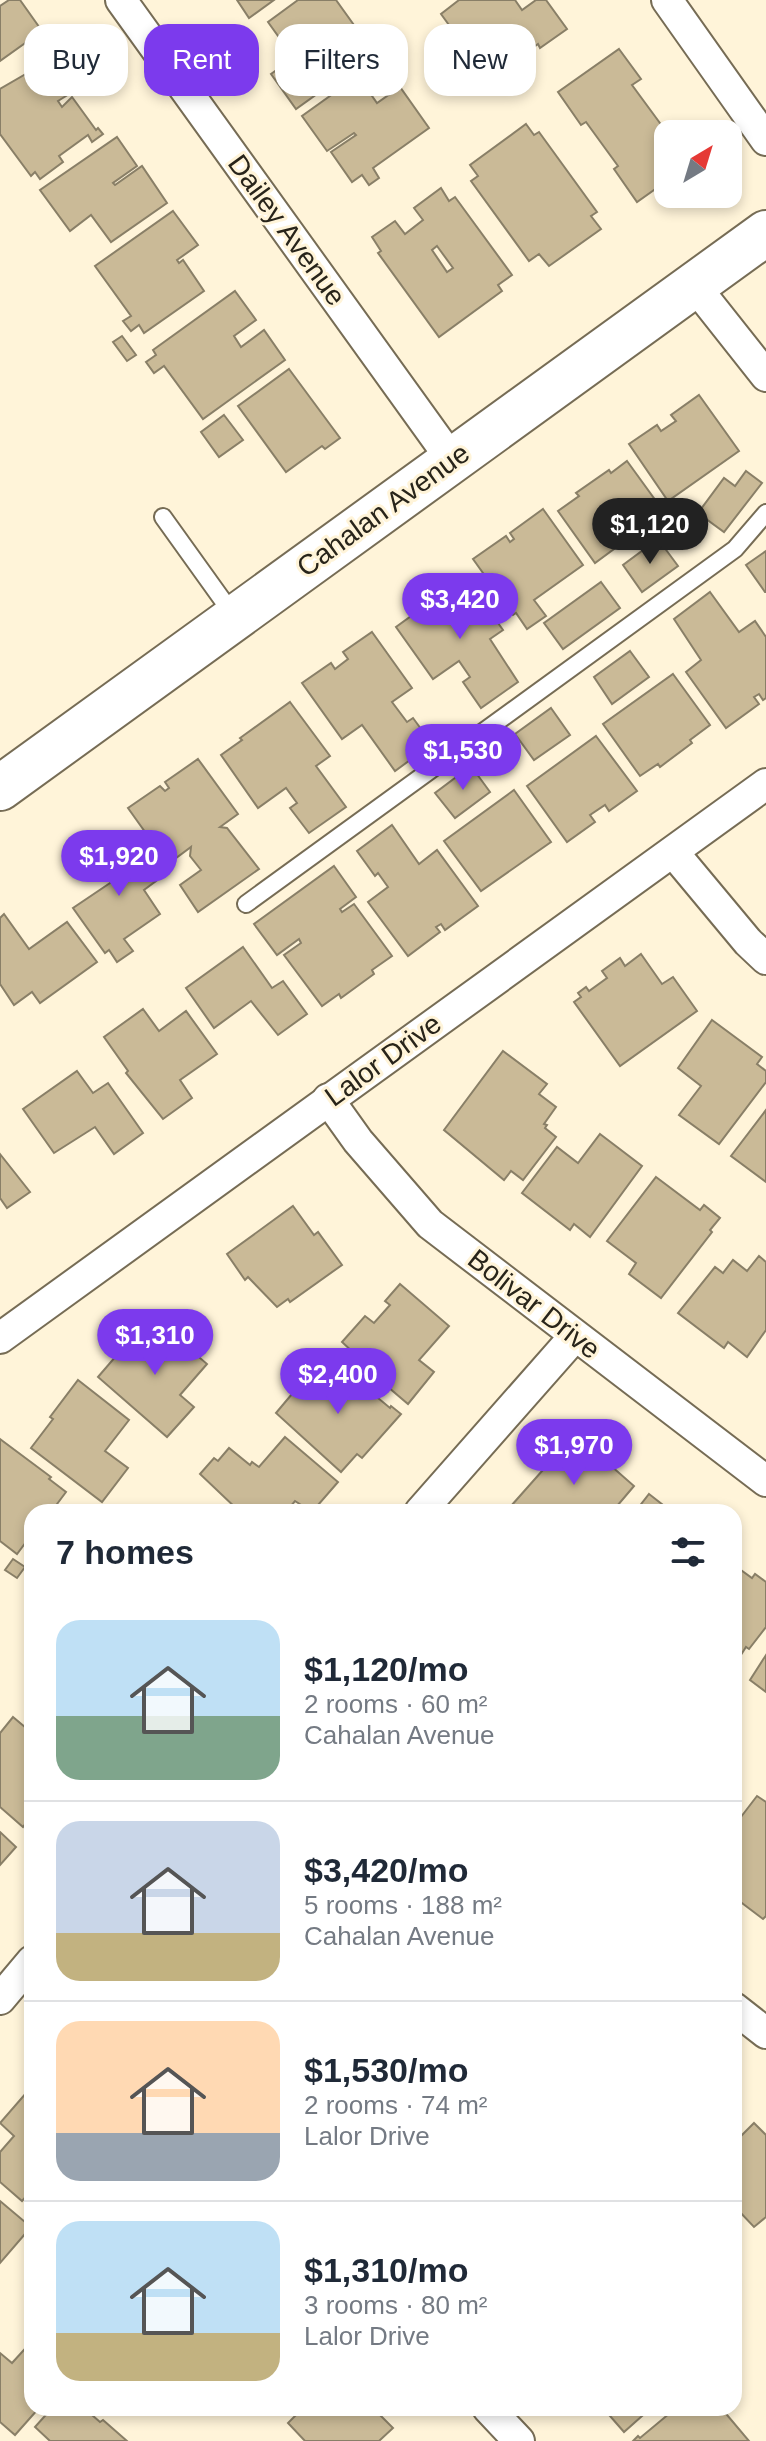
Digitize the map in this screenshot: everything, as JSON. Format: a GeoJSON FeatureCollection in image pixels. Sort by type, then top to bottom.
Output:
{"type":"FeatureCollection","features":[{"type":"Feature","properties":{"kind":"street","name":"Dailey Avenue"},"geometry":{"type":"LineString","coordinates":[[121,0],[452,460]]}},
{"type":"Feature","properties":{"kind":"street"},"geometry":{"type":"LineString","coordinates":[[667,0],[766,140]]}},
{"type":"Feature","properties":{"kind":"street","name":"Cahalan Avenue"},"geometry":{"type":"LineString","coordinates":[[0,788],[766,233]]}},
{"type":"Feature","properties":{"kind":"street"},"geometry":{"type":"LineString","coordinates":[[694,285],[766,376]]}},
{"type":"Feature","properties":{"kind":"street","name":"Lalor Drive"},"geometry":{"type":"LineString","coordinates":[[0,1338],[766,784]]}},
{"type":"Feature","properties":{"kind":"street"},"geometry":{"type":"LineString","coordinates":[[673,852],[748,942],[766,959]]}},
{"type":"Feature","properties":{"kind":"street","name":"Bolivar Drive"},"geometry":{"type":"LineString","coordinates":[[328,1099],[358,1141],[430,1224],[766,1481]]}},
{"type":"Feature","properties":{"kind":"street"},"geometry":{"type":"LineString","coordinates":[[427,1504],[575,1336]]}},
{"type":"Feature","properties":{"kind":"street"},"geometry":{"type":"LineString","coordinates":[[0,1999],[24,1970]]}},
{"type":"Feature","properties":{"kind":"street"},"geometry":{"type":"LineString","coordinates":[[742,2014],[766,2033]]}},
{"type":"Feature","properties":{"kind":"street"},"geometry":{"type":"LineString","coordinates":[[496,2416],[519,2441]]}},
{"type":"Feature","properties":{"kind":"lane"},"geometry":{"type":"LineString","coordinates":[[246,904],[735,549],[766,513]]}},
{"type":"Feature","properties":{"kind":"lane"},"geometry":{"type":"LineString","coordinates":[[163,517],[235,618]]}},
{"type":"Feature","properties":{"kind":"building"},"geometry":{"type":"Polygon","coordinates":[[[9,0],[20,0],[37,24],[24,24],[24,44],[0,61],[0,6],[9,0]]]}},
{"type":"Feature","properties":{"kind":"building"},"geometry":{"type":"Polygon","coordinates":[[[237,0],[274,0],[249,18],[237,0]]]}},
{"type":"Feature","properties":{"kind":"building"},"geometry":{"type":"Polygon","coordinates":[[[298,0],[336,0],[353,24],[275,24],[275,32],[268,22],[298,0]]]}},
{"type":"Feature","properties":{"kind":"building"},"geometry":{"type":"Polygon","coordinates":[[[459,0],[515,0],[522,10],[536,0],[546,0],[567,29],[540,48],[536,45],[536,24],[448,24],[441,14],[459,0]]]}},
{"type":"Feature","properties":{"kind":"building"},"geometry":{"type":"Polygon","coordinates":[[[619,49],[641,79],[632,85],[658,120],[654,120],[654,190],[637,202],[614,169],[618,166],[586,122],[581,125],[558,92],[619,49]]]}},
{"type":"Feature","properties":{"kind":"building"},"geometry":{"type":"Polygon","coordinates":[[[24,75],[24,96],[66,96],[58,101],[62,107],[72,97],[96,130],[98,128],[103,134],[92,142],[88,135],[59,156],[63,162],[40,179],[35,172],[31,176],[0,134],[0,89],[24,75]]]}},
{"type":"Feature","properties":{"kind":"building"},"geometry":{"type":"Polygon","coordinates":[[[287,96],[314,96],[296,109],[287,96]]]}},
{"type":"Feature","properties":{"kind":"building"},"geometry":{"type":"Polygon","coordinates":[[[330,96],[372,96],[377,103],[387,96],[406,96],[429,128],[373,168],[379,178],[369,185],[362,175],[352,182],[331,152],[356,135],[354,133],[327,151],[302,116],[330,96]]]}},
{"type":"Feature","properties":{"kind":"building"},"geometry":{"type":"Polygon","coordinates":[[[526,124],[534,135],[539,132],[597,212],[591,216],[601,229],[549,266],[539,254],[529,261],[471,181],[478,176],[470,165],[526,124]]]}},
{"type":"Feature","properties":{"kind":"building"},"geometry":{"type":"Polygon","coordinates":[[[117,137],[137,166],[113,183],[115,185],[142,166],[167,203],[111,242],[91,215],[70,231],[40,190],[117,137]]]}},
{"type":"Feature","properties":{"kind":"building"},"geometry":{"type":"Polygon","coordinates":[[[441,188],[449,201],[455,197],[512,275],[498,285],[502,291],[439,337],[378,253],[381,251],[372,237],[395,221],[405,234],[423,220],[414,208],[441,188]],[[437,246],[432,250],[447,272],[453,268],[437,246]]]}},
{"type":"Feature","properties":{"kind":"building"},"geometry":{"type":"Polygon","coordinates":[[[173,211],[198,245],[177,260],[179,263],[183,260],[204,291],[144,333],[139,325],[131,331],[123,321],[131,316],[95,266],[173,211]]]}},
{"type":"Feature","properties":{"kind":"building"},"geometry":{"type":"Polygon","coordinates":[[[235,291],[256,320],[234,336],[241,347],[264,330],[285,360],[203,419],[164,366],[154,373],[146,362],[156,355],[153,350],[235,291]]]}},
{"type":"Feature","properties":{"kind":"building"},"geometry":{"type":"Polygon","coordinates":[[[122,336],[136,355],[127,361],[113,342],[122,336]]]}},
{"type":"Feature","properties":{"kind":"building"},"geometry":{"type":"Polygon","coordinates":[[[289,369],[340,438],[325,449],[322,446],[286,472],[238,406],[289,369]]]}},
{"type":"Feature","properties":{"kind":"building"},"geometry":{"type":"Polygon","coordinates":[[[699,395],[739,451],[668,501],[629,444],[657,425],[661,431],[676,421],[671,415],[699,395]]]}},
{"type":"Feature","properties":{"kind":"building"},"geometry":{"type":"Polygon","coordinates":[[[224,415],[243,440],[219,457],[201,432],[224,415]]]}},
{"type":"Feature","properties":{"kind":"building"},"geometry":{"type":"Polygon","coordinates":[[[627,461],[664,512],[595,563],[558,511],[579,496],[576,493],[627,461]]]}},
{"type":"Feature","properties":{"kind":"building"},"geometry":{"type":"Polygon","coordinates":[[[746,471],[762,483],[724,532],[698,513],[724,478],[735,486],[746,471]]]}},
{"type":"Feature","properties":{"kind":"building"},"geometry":{"type":"Polygon","coordinates":[[[543,509],[583,565],[534,600],[546,616],[527,629],[516,613],[513,615],[473,559],[506,536],[510,542],[514,539],[510,533],[543,509]]]}},
{"type":"Feature","properties":{"kind":"building"},"geometry":{"type":"Polygon","coordinates":[[[658,539],[678,566],[642,592],[623,565],[658,539]]]}},
{"type":"Feature","properties":{"kind":"building"},"geometry":{"type":"Polygon","coordinates":[[[766,551],[766,592],[765,592],[746,565],[766,551]]]}},
{"type":"Feature","properties":{"kind":"building"},"geometry":{"type":"Polygon","coordinates":[[[465,577],[503,630],[490,639],[518,682],[481,708],[463,682],[470,677],[459,661],[433,679],[396,627],[465,577]]]}},
{"type":"Feature","properties":{"kind":"building"},"geometry":{"type":"Polygon","coordinates":[[[601,582],[620,608],[563,649],[544,623],[601,582]]]}},
{"type":"Feature","properties":{"kind":"building"},"geometry":{"type":"Polygon","coordinates":[[[710,592],[739,632],[755,621],[766,637],[766,698],[763,700],[759,694],[754,697],[759,704],[726,728],[686,672],[701,660],[674,619],[710,592]]]}},
{"type":"Feature","properties":{"kind":"building"},"geometry":{"type":"Polygon","coordinates":[[[372,632],[412,688],[392,702],[407,722],[413,718],[432,744],[395,771],[362,725],[342,739],[302,683],[331,663],[335,669],[348,659],[343,652],[372,632]]]}},
{"type":"Feature","properties":{"kind":"building"},"geometry":{"type":"Polygon","coordinates":[[[630,651],[649,677],[612,704],[594,677],[630,651]]]}},
{"type":"Feature","properties":{"kind":"building"},"geometry":{"type":"Polygon","coordinates":[[[673,674],[710,725],[660,767],[658,764],[640,776],[603,724],[673,674]]]}},
{"type":"Feature","properties":{"kind":"building"},"geometry":{"type":"Polygon","coordinates":[[[290,702],[330,756],[316,766],[346,807],[309,833],[290,808],[297,803],[286,788],[258,808],[221,755],[290,702]]]}},
{"type":"Feature","properties":{"kind":"building"},"geometry":{"type":"Polygon","coordinates":[[[551,708],[570,735],[534,760],[515,734],[551,708]]]}},
{"type":"Feature","properties":{"kind":"building"},"geometry":{"type":"Polygon","coordinates":[[[596,736],[637,791],[609,811],[605,805],[590,815],[595,822],[567,842],[527,786],[596,736]]]}},
{"type":"Feature","properties":{"kind":"building"},"geometry":{"type":"Polygon","coordinates":[[[198,759],[238,814],[220,827],[227,828],[259,869],[198,912],[180,885],[201,870],[190,856],[191,847],[168,864],[128,808],[160,786],[165,791],[169,788],[165,782],[198,759]]]}},
{"type":"Feature","properties":{"kind":"building"},"geometry":{"type":"Polygon","coordinates":[[[471,766],[490,792],[455,818],[435,793],[471,766]]]}},
{"type":"Feature","properties":{"kind":"building"},"geometry":{"type":"Polygon","coordinates":[[[514,790],[551,842],[481,891],[444,841],[514,790]]]}},
{"type":"Feature","properties":{"kind":"building"},"geometry":{"type":"Polygon","coordinates":[[[392,825],[419,864],[437,850],[478,906],[445,930],[441,924],[436,927],[440,932],[408,956],[368,902],[388,887],[378,873],[375,876],[357,851],[392,825]]]}},
{"type":"Feature","properties":{"kind":"building"},"geometry":{"type":"Polygon","coordinates":[[[120,832],[156,881],[144,890],[160,914],[124,939],[133,951],[117,962],[109,950],[105,953],[73,908],[113,881],[92,851],[120,832]]]}},
{"type":"Feature","properties":{"kind":"building"},"geometry":{"type":"Polygon","coordinates":[[[334,866],[356,897],[340,909],[342,912],[354,904],[392,956],[372,970],[374,974],[341,998],[339,994],[322,1006],[284,955],[301,943],[299,939],[277,955],[254,924],[334,866]]]}},
{"type":"Feature","properties":{"kind":"building"},"geometry":{"type":"Polygon","coordinates":[[[4,914],[29,949],[67,922],[97,962],[40,1003],[32,992],[14,1005],[0,984],[0,918],[4,914]]]}},
{"type":"Feature","properties":{"kind":"building"},"geometry":{"type":"Polygon","coordinates":[[[243,947],[272,988],[283,981],[307,1014],[278,1035],[251,1001],[214,1028],[186,988],[243,947]]]}},
{"type":"Feature","properties":{"kind":"building"},"geometry":{"type":"Polygon","coordinates":[[[641,954],[662,984],[673,977],[697,1011],[620,1066],[574,1002],[581,997],[578,993],[586,987],[589,991],[607,978],[602,971],[620,958],[625,966],[641,954]]]}},
{"type":"Feature","properties":{"kind":"building"},"geometry":{"type":"Polygon","coordinates":[[[143,1009],[159,1031],[186,1011],[217,1054],[180,1080],[192,1098],[163,1119],[126,1073],[128,1071],[104,1037],[143,1009]]]}},
{"type":"Feature","properties":{"kind":"building"},"geometry":{"type":"Polygon","coordinates":[[[712,1020],[762,1057],[757,1064],[766,1071],[766,1082],[719,1144],[679,1115],[701,1086],[678,1068],[712,1020]]]}},
{"type":"Feature","properties":{"kind":"building"},"geometry":{"type":"Polygon","coordinates":[[[503,1051],[547,1084],[539,1094],[556,1107],[544,1124],[556,1137],[523,1180],[511,1171],[504,1180],[444,1130],[503,1051]]]}},
{"type":"Feature","properties":{"kind":"building"},"geometry":{"type":"Polygon","coordinates":[[[77,1071],[93,1093],[108,1083],[143,1133],[114,1154],[95,1127],[54,1153],[23,1109],[77,1071]]]}},
{"type":"Feature","properties":{"kind":"building"},"geometry":{"type":"Polygon","coordinates":[[[766,1110],[766,1182],[731,1156],[766,1110]]]}},
{"type":"Feature","properties":{"kind":"building"},"geometry":{"type":"Polygon","coordinates":[[[600,1134],[642,1166],[590,1237],[574,1224],[570,1230],[522,1193],[557,1147],[578,1163],[600,1134]]]}},
{"type":"Feature","properties":{"kind":"building"},"geometry":{"type":"Polygon","coordinates":[[[0,1154],[30,1192],[7,1208],[0,1198],[0,1154]]]}},
{"type":"Feature","properties":{"kind":"building"},"geometry":{"type":"Polygon","coordinates":[[[656,1177],[700,1210],[704,1205],[720,1218],[661,1298],[629,1274],[636,1263],[607,1241],[656,1177]]]}},
{"type":"Feature","properties":{"kind":"building"},"geometry":{"type":"Polygon","coordinates":[[[293,1206],[314,1235],[318,1232],[342,1265],[290,1302],[288,1299],[277,1307],[248,1277],[245,1280],[227,1254],[293,1206]]]}},
{"type":"Feature","properties":{"kind":"building"},"geometry":{"type":"Polygon","coordinates":[[[759,1256],[766,1262],[766,1330],[747,1357],[728,1342],[724,1348],[678,1313],[715,1267],[723,1273],[733,1260],[747,1271],[759,1256]]]}},
{"type":"Feature","properties":{"kind":"building"},"geometry":{"type":"Polygon","coordinates":[[[400,1284],[449,1326],[419,1360],[434,1372],[408,1404],[354,1358],[356,1355],[342,1342],[365,1316],[374,1323],[390,1305],[385,1301],[400,1284]]]}},
{"type":"Feature","properties":{"kind":"building"},"geometry":{"type":"Polygon","coordinates":[[[155,1319],[207,1364],[180,1395],[194,1407],[167,1437],[98,1377],[122,1349],[126,1352],[155,1319]]]}},
{"type":"Feature","properties":{"kind":"building"},"geometry":{"type":"Polygon","coordinates":[[[336,1363],[401,1414],[362,1458],[357,1454],[341,1472],[276,1413],[308,1375],[318,1384],[336,1363]]]}},
{"type":"Feature","properties":{"kind":"building"},"geometry":{"type":"Polygon","coordinates":[[[78,1380],[129,1420],[105,1451],[128,1468],[102,1502],[31,1448],[78,1380]]]}},
{"type":"Feature","properties":{"kind":"building"},"geometry":{"type":"Polygon","coordinates":[[[285,1437],[338,1482],[319,1504],[300,1504],[295,1501],[293,1504],[232,1504],[200,1474],[214,1458],[218,1461],[229,1448],[250,1465],[252,1462],[259,1467],[285,1437]]]}},
{"type":"Feature","properties":{"kind":"building"},"geometry":{"type":"Polygon","coordinates":[[[0,1439],[66,1492],[57,1504],[24,1504],[24,1545],[17,1554],[0,1541],[0,1439]]]}},
{"type":"Feature","properties":{"kind":"building"},"geometry":{"type":"Polygon","coordinates":[[[566,1444],[594,1468],[602,1458],[634,1486],[619,1504],[513,1504],[566,1444]]]}},
{"type":"Feature","properties":{"kind":"building"},"geometry":{"type":"Polygon","coordinates":[[[649,1494],[662,1504],[641,1504],[649,1494]]]}},
{"type":"Feature","properties":{"kind":"building"},"geometry":{"type":"Polygon","coordinates":[[[13,1559],[24,1566],[17,1578],[5,1570],[13,1559]]]}},
{"type":"Feature","properties":{"kind":"building"},"geometry":{"type":"Polygon","coordinates":[[[742,1571],[752,1578],[755,1574],[766,1582],[766,1627],[749,1649],[746,1647],[742,1653],[742,1571]]]}},
{"type":"Feature","properties":{"kind":"building"},"geometry":{"type":"Polygon","coordinates":[[[766,1655],[766,1692],[750,1680],[766,1655]]]}},
{"type":"Feature","properties":{"kind":"building"},"geometry":{"type":"Polygon","coordinates":[[[13,1717],[24,1726],[23,1827],[0,1807],[0,1733],[13,1717]]]}},
{"type":"Feature","properties":{"kind":"building"},"geometry":{"type":"Polygon","coordinates":[[[757,1796],[766,1802],[766,1916],[763,1919],[742,1903],[742,1816],[757,1796]]]}},
{"type":"Feature","properties":{"kind":"building"},"geometry":{"type":"Polygon","coordinates":[[[0,1832],[16,1847],[0,1865],[0,1832]]]}},
{"type":"Feature","properties":{"kind":"building"},"geometry":{"type":"Polygon","coordinates":[[[24,2095],[22,2201],[0,2182],[0,2152],[14,2136],[0,2123],[24,2095]]]}},
{"type":"Feature","properties":{"kind":"building"},"geometry":{"type":"Polygon","coordinates":[[[754,2123],[766,2135],[766,2217],[754,2227],[742,2214],[742,2135],[754,2123]]]}},
{"type":"Feature","properties":{"kind":"building"},"geometry":{"type":"Polygon","coordinates":[[[0,2201],[24,2221],[24,2235],[0,2263],[0,2201]]]}},
{"type":"Feature","properties":{"kind":"building"},"geometry":{"type":"Polygon","coordinates":[[[24,2350],[24,2416],[32,2416],[15,2435],[0,2422],[0,2353],[12,2363],[24,2350]]]}},
{"type":"Feature","properties":{"kind":"building"},"geometry":{"type":"Polygon","coordinates":[[[45,2416],[93,2416],[100,2422],[103,2420],[127,2441],[50,2441],[35,2427],[45,2416]]]}},
{"type":"Feature","properties":{"kind":"building"},"geometry":{"type":"Polygon","coordinates":[[[295,2416],[381,2416],[393,2428],[379,2441],[305,2441],[288,2423],[295,2416]]]}},
{"type":"Feature","properties":{"kind":"building"},"geometry":{"type":"Polygon","coordinates":[[[610,2416],[642,2416],[624,2432],[610,2416]]]}},
{"type":"Feature","properties":{"kind":"building"},"geometry":{"type":"Polygon","coordinates":[[[666,2416],[728,2416],[749,2441],[633,2441],[638,2436],[640,2438],[666,2416]]]}}]}
